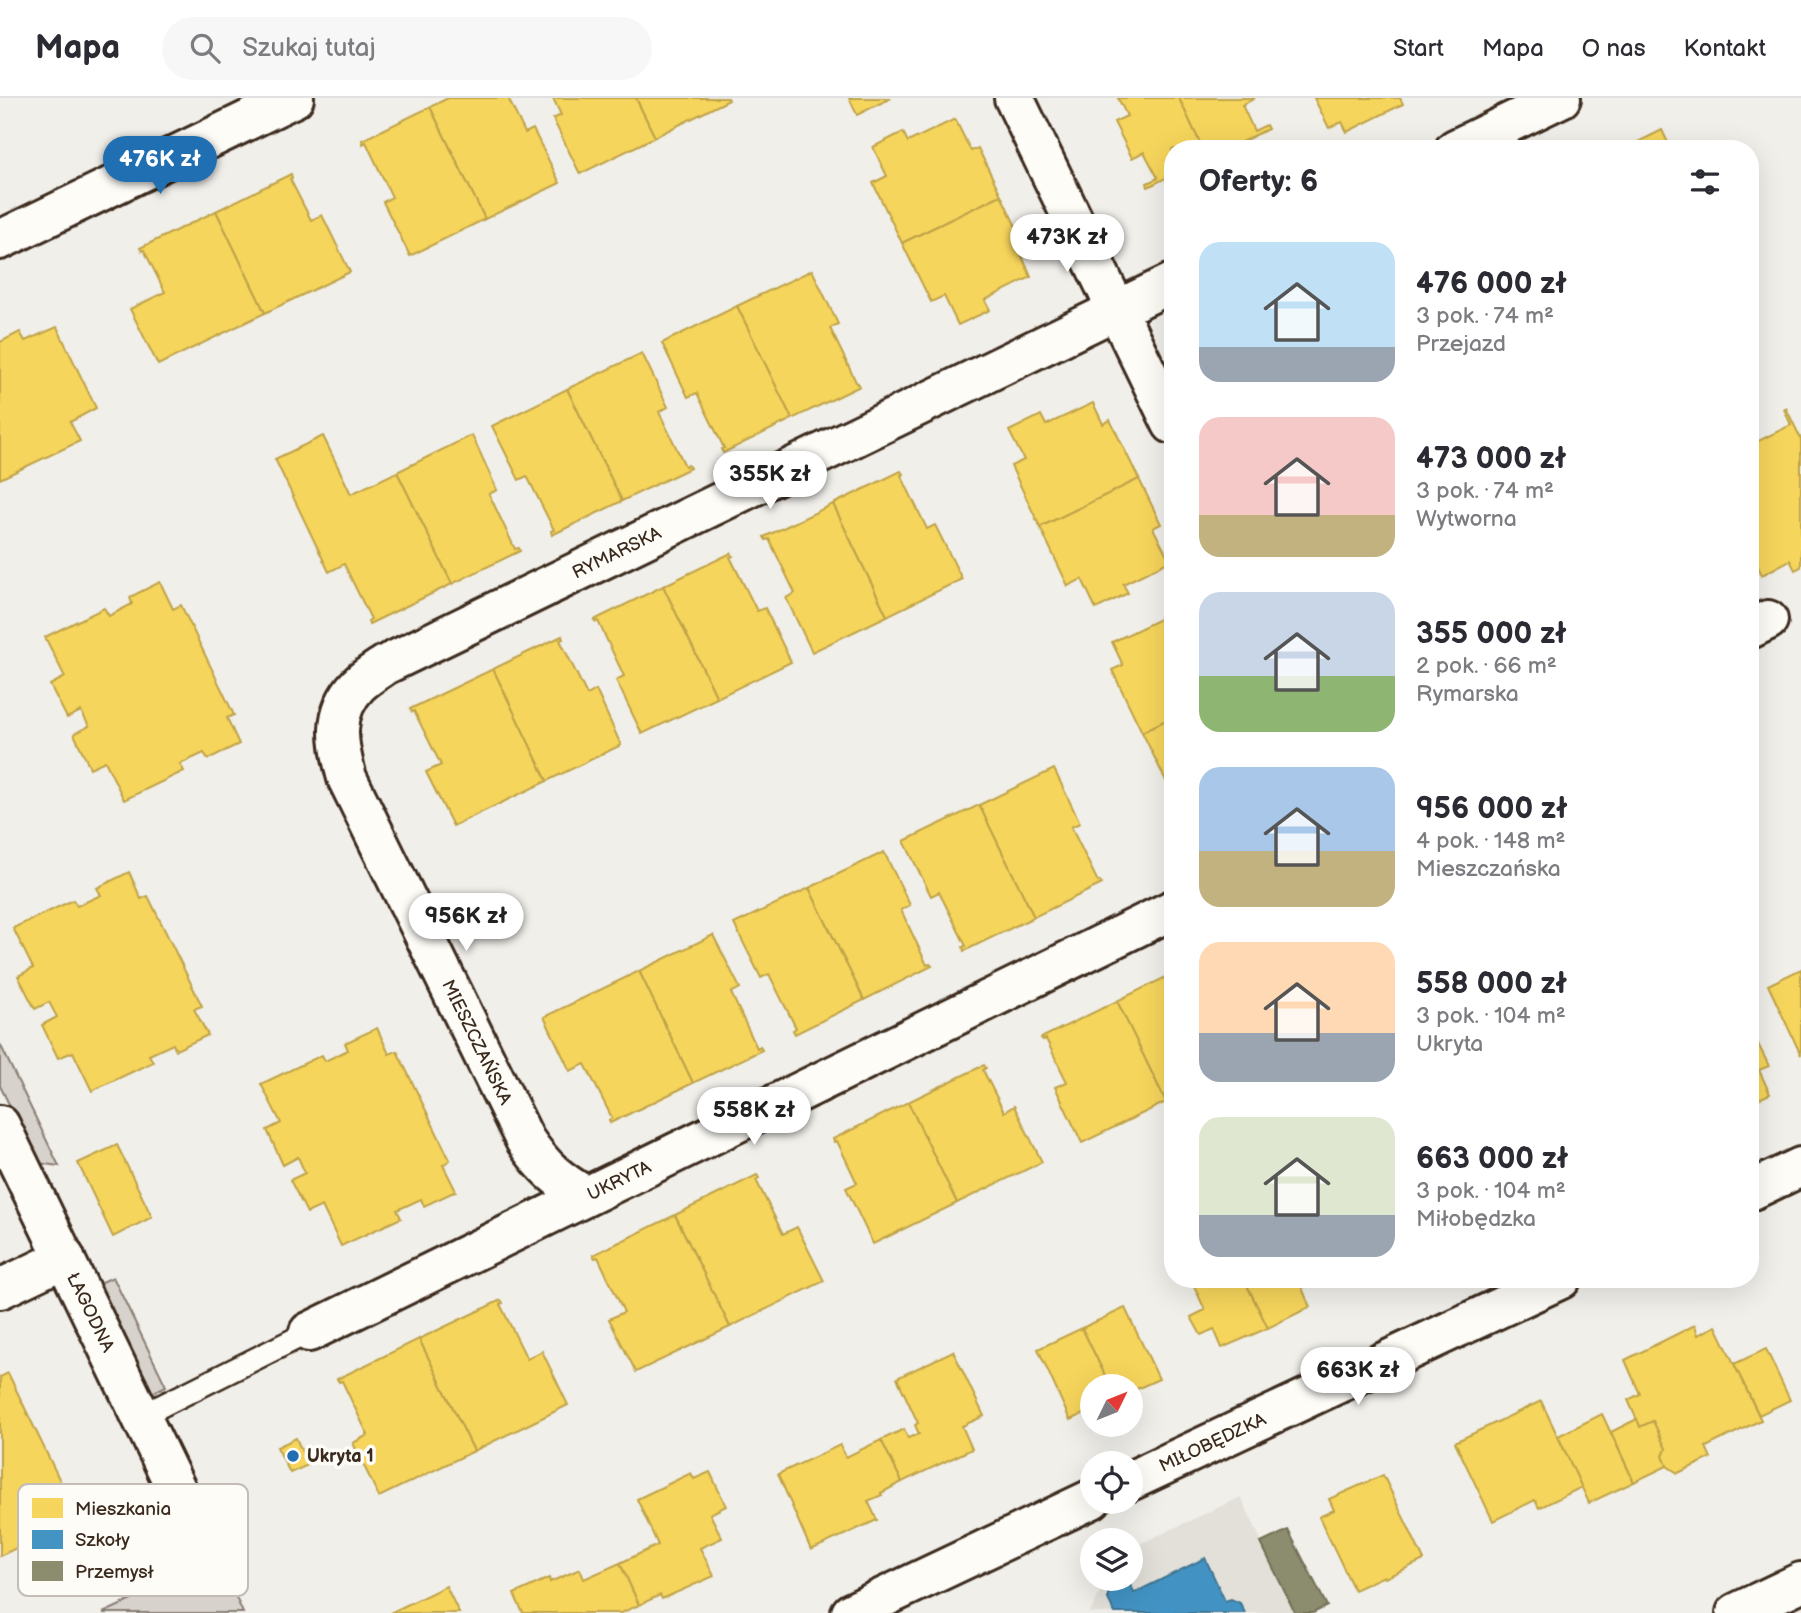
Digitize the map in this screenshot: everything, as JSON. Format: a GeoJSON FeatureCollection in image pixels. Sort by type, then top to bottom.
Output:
{"type":"FeatureCollection","features":[{"type":"Feature","properties":{"kind":"street"},"geometry":{"type":"LineString","coordinates":[[0,240],[294,98]]}},
{"type":"Feature","properties":{"kind":"street"},"geometry":{"type":"LineString","coordinates":[[1014,98],[1164,407]]}},
{"type":"Feature","properties":{"kind":"street"},"geometry":{"type":"LineString","coordinates":[[1474,140],[1561,98]]}},
{"type":"Feature","properties":{"kind":"street","name":"RYMARSKA"},"geometry":{"type":"LineString","coordinates":[[341,712],[357,686],[385,665],[1164,287]]}},
{"type":"Feature","properties":{"kind":"street","name":"MIESZCZAŃSKA"},"geometry":{"type":"LineString","coordinates":[[341,712],[337,744],[347,778],[519,1128],[540,1163],[559,1181],[586,1196]]}},
{"type":"Feature","properties":{"kind":"street","name":"UKRYTA"},"geometry":{"type":"LineString","coordinates":[[309,1332],[1164,914]]}},
{"type":"Feature","properties":{"kind":"street","name":"ŁAGODNA"},"geometry":{"type":"LineString","coordinates":[[0,1125],[173,1484]]}},
{"type":"Feature","properties":{"kind":"street"},"geometry":{"type":"LineString","coordinates":[[1759,1187],[1801,1167]]}},
{"type":"Feature","properties":{"kind":"street"},"geometry":{"type":"LineString","coordinates":[[0,1289],[65,1258]]}},
{"type":"Feature","properties":{"kind":"street","name":"MIŁOBĘDZKA"},"geometry":{"type":"LineString","coordinates":[[1143,1475],[1542,1288]]}},
{"type":"Feature","properties":{"kind":"street"},"geometry":{"type":"LineString","coordinates":[[851,1613],[1080,1505]]}},
{"type":"Feature","properties":{"kind":"street"},"geometry":{"type":"LineString","coordinates":[[1736,1613],[1801,1582]]}},
{"type":"Feature","properties":{"kind":"lane","name":"UKRYTA"},"geometry":{"type":"LineString","coordinates":[[141,1416],[309,1332]]}},
{"type":"Feature","properties":{"kind":"shaded area"},"geometry":{"type":"Polygon","coordinates":[[[0,1044],[59,1166],[38,1163],[0,1086],[0,1044]]]}},
{"type":"Feature","properties":{"kind":"shaded area"},"geometry":{"type":"Polygon","coordinates":[[[113,1277],[166,1386],[154,1392],[147,1391],[100,1291],[102,1282],[113,1277]]]}},
{"type":"Feature","properties":{"kind":"shaded area"},"geometry":{"type":"Polygon","coordinates":[[[1241,1497],[1295,1613],[1090,1613],[1100,1591],[1143,1591],[1143,1542],[1241,1497]]]}},
{"type":"Feature","properties":{"kind":"shaded area"},"geometry":{"type":"Polygon","coordinates":[[[140,1596],[235,1596],[243,1613],[103,1613],[140,1596]]]}},
{"type":"Feature","properties":{"kind":"building: Mieszkania"},"geometry":{"type":"Polygon","coordinates":[[[448,98],[508,98],[525,133],[533,129],[560,183],[485,219],[430,107],[448,98]]]}},
{"type":"Feature","properties":{"kind":"building: Mieszkania"},"geometry":{"type":"Polygon","coordinates":[[[553,98],[636,98],[655,137],[580,174],[553,119],[561,115],[553,98]]]}},
{"type":"Feature","properties":{"kind":"building: Mieszkania"},"geometry":{"type":"Polygon","coordinates":[[[636,98],[728,98],[729,100],[655,137],[636,98]]]}},
{"type":"Feature","properties":{"kind":"building: Mieszkania"},"geometry":{"type":"Polygon","coordinates":[[[849,98],[891,98],[857,115],[849,98]]]}},
{"type":"Feature","properties":{"kind":"building: Mieszkania"},"geometry":{"type":"Polygon","coordinates":[[[1118,98],[1179,98],[1199,140],[1164,140],[1164,179],[1148,187],[1147,183],[1158,178],[1144,152],[1132,158],[1114,122],[1127,116],[1118,98]]]}},
{"type":"Feature","properties":{"kind":"building: Mieszkania"},"geometry":{"type":"Polygon","coordinates":[[[1179,98],[1255,98],[1242,105],[1254,131],[1266,125],[1268,129],[1245,140],[1199,140],[1179,98]]]}},
{"type":"Feature","properties":{"kind":"building: Mieszkania"},"geometry":{"type":"Polygon","coordinates":[[[1314,98],[1400,98],[1403,104],[1347,132],[1342,122],[1329,128],[1314,98]]]}},
{"type":"Feature","properties":{"kind":"building: Mieszkania"},"geometry":{"type":"Polygon","coordinates":[[[430,107],[485,219],[410,256],[383,202],[392,197],[366,142],[363,144],[362,140],[430,107]]]}},
{"type":"Feature","properties":{"kind":"building: Mieszkania"},"geometry":{"type":"Polygon","coordinates":[[[955,119],[971,151],[978,148],[1001,195],[902,243],[873,183],[887,176],[873,147],[903,132],[908,142],[955,119]]]}},
{"type":"Feature","properties":{"kind":"building: Mieszkania"},"geometry":{"type":"Polygon","coordinates":[[[1662,130],[1667,140],[1642,140],[1662,130]]]}},
{"type":"Feature","properties":{"kind":"building: Mieszkania"},"geometry":{"type":"Polygon","coordinates":[[[291,174],[290,179],[311,220],[322,215],[350,272],[265,313],[216,211],[291,174]]]}},
{"type":"Feature","properties":{"kind":"building: Mieszkania"},"geometry":{"type":"Polygon","coordinates":[[[1001,195],[1028,252],[1022,256],[1031,277],[985,300],[990,310],[958,325],[944,296],[931,302],[902,243],[1001,195]]]}},
{"type":"Feature","properties":{"kind":"building: Mieszkania"},"geometry":{"type":"Polygon","coordinates":[[[216,211],[265,313],[158,365],[130,309],[165,292],[144,250],[140,248],[216,211]]]}},
{"type":"Feature","properties":{"kind":"building: Mieszkania"},"geometry":{"type":"Polygon","coordinates":[[[812,270],[838,324],[830,328],[860,386],[792,419],[737,306],[812,270]]]}},
{"type":"Feature","properties":{"kind":"building: Mieszkania"},"geometry":{"type":"Polygon","coordinates":[[[737,306],[792,419],[723,453],[721,449],[724,448],[697,393],[688,397],[662,343],[737,306]]]}},
{"type":"Feature","properties":{"kind":"building: Mieszkania"},"geometry":{"type":"Polygon","coordinates":[[[57,327],[96,408],[70,422],[80,441],[0,479],[0,342],[20,332],[25,341],[57,327]]]}},
{"type":"Feature","properties":{"kind":"building: Mieszkania"},"geometry":{"type":"Polygon","coordinates":[[[642,353],[668,407],[659,412],[685,466],[690,468],[622,501],[567,389],[642,353]]]}},
{"type":"Feature","properties":{"kind":"building: Mieszkania"},"geometry":{"type":"Polygon","coordinates":[[[567,389],[622,501],[552,535],[551,531],[554,530],[527,476],[519,480],[492,426],[567,389]]]}},
{"type":"Feature","properties":{"kind":"building: Mieszkania"},"geometry":{"type":"Polygon","coordinates":[[[1093,403],[1103,424],[1110,420],[1139,479],[1040,527],[1011,466],[1024,460],[1009,431],[1041,415],[1046,425],[1093,403]]]}},
{"type":"Feature","properties":{"kind":"building: Mieszkania"},"geometry":{"type":"Polygon","coordinates":[[[1786,408],[1801,439],[1801,567],[1795,570],[1790,560],[1762,575],[1759,569],[1759,441],[1791,425],[1784,409],[1786,408]]]}},
{"type":"Feature","properties":{"kind":"building: Mieszkania"},"geometry":{"type":"Polygon","coordinates":[[[472,435],[497,490],[489,494],[515,549],[519,548],[520,551],[452,584],[397,472],[472,435]]]}},
{"type":"Feature","properties":{"kind":"building: Mieszkania"},"geometry":{"type":"Polygon","coordinates":[[[323,436],[351,494],[397,472],[452,584],[369,624],[371,619],[344,564],[329,572],[275,459],[323,436]]]}},
{"type":"Feature","properties":{"kind":"building: Mieszkania"},"geometry":{"type":"Polygon","coordinates":[[[901,471],[927,529],[935,525],[962,579],[887,616],[833,504],[901,471]]]}},
{"type":"Feature","properties":{"kind":"building: Mieszkania"},"geometry":{"type":"Polygon","coordinates":[[[1139,479],[1161,524],[1153,528],[1164,549],[1164,564],[1123,584],[1128,593],[1096,609],[1082,579],[1068,586],[1040,527],[1139,479]]]}},
{"type":"Feature","properties":{"kind":"building: Mieszkania"},"geometry":{"type":"Polygon","coordinates":[[[833,504],[887,616],[812,652],[786,598],[795,593],[769,539],[764,537],[833,504]]]}},
{"type":"Feature","properties":{"kind":"building: Mieszkania"},"geometry":{"type":"Polygon","coordinates":[[[731,553],[733,556],[730,557],[757,611],[765,608],[791,662],[717,698],[663,586],[731,553]]]}},
{"type":"Feature","properties":{"kind":"building: Mieszkania"},"geometry":{"type":"Polygon","coordinates":[[[160,582],[173,609],[181,605],[234,715],[227,718],[239,744],[208,759],[204,753],[180,764],[184,771],[124,800],[105,761],[90,768],[74,734],[89,726],[81,711],[67,718],[50,685],[65,677],[45,637],[104,608],[109,616],[132,604],[130,597],[160,582]]]}},
{"type":"Feature","properties":{"kind":"building: Mieszkania"},"geometry":{"type":"Polygon","coordinates":[[[663,586],[717,698],[642,734],[616,680],[624,676],[598,621],[594,620],[663,586]]]}},
{"type":"Feature","properties":{"kind":"building: Mieszkania"},"geometry":{"type":"Polygon","coordinates":[[[1164,617],[1164,721],[1142,732],[1112,670],[1123,665],[1112,642],[1164,617]]]}},
{"type":"Feature","properties":{"kind":"building: Mieszkania"},"geometry":{"type":"Polygon","coordinates":[[[562,636],[563,639],[560,640],[587,695],[596,690],[621,745],[547,781],[493,669],[562,636]]]}},
{"type":"Feature","properties":{"kind":"building: Mieszkania"},"geometry":{"type":"Polygon","coordinates":[[[493,669],[547,781],[453,826],[426,772],[441,765],[414,711],[410,709],[493,669]]]}},
{"type":"Feature","properties":{"kind":"building: Mieszkania"},"geometry":{"type":"Polygon","coordinates":[[[1164,721],[1164,777],[1142,732],[1164,721]]]}},
{"type":"Feature","properties":{"kind":"building: Mieszkania"},"geometry":{"type":"Polygon","coordinates":[[[1054,769],[1080,823],[1071,827],[1098,882],[1102,884],[1034,917],[979,805],[1054,769]]]}},
{"type":"Feature","properties":{"kind":"building: Mieszkania"},"geometry":{"type":"Polygon","coordinates":[[[979,805],[1034,917],[964,951],[963,947],[966,946],[939,892],[931,896],[904,841],[979,805]]]}},
{"type":"Feature","properties":{"kind":"building: Mieszkania"},"geometry":{"type":"Polygon","coordinates":[[[884,852],[910,905],[901,910],[927,965],[932,966],[864,1000],[809,888],[884,852]]]}},
{"type":"Feature","properties":{"kind":"building: Mieszkania"},"geometry":{"type":"Polygon","coordinates":[[[129,872],[141,899],[148,896],[202,1006],[194,1009],[208,1035],[176,1050],[173,1044],[149,1055],[153,1062],[92,1091],[73,1052],[58,1058],[42,1025],[57,1017],[49,1002],[35,1009],[18,976],[33,968],[13,928],[73,900],[77,906],[101,895],[97,888],[129,872]]]}},
{"type":"Feature","properties":{"kind":"building: Mieszkania"},"geometry":{"type":"Polygon","coordinates":[[[809,888],[864,1000],[795,1034],[793,1030],[796,1028],[769,974],[761,978],[734,924],[809,888]]]}},
{"type":"Feature","properties":{"kind":"building: Mieszkania"},"geometry":{"type":"Polygon","coordinates":[[[713,935],[740,988],[731,993],[757,1048],[760,1046],[762,1050],[693,1083],[639,971],[713,935]]]}},
{"type":"Feature","properties":{"kind":"building: Mieszkania"},"geometry":{"type":"Polygon","coordinates":[[[1801,969],[1801,1055],[1768,985],[1801,969]]]}},
{"type":"Feature","properties":{"kind":"building: Mieszkania"},"geometry":{"type":"Polygon","coordinates":[[[639,971],[693,1083],[610,1123],[612,1118],[585,1064],[570,1071],[544,1017],[639,971]]]}},
{"type":"Feature","properties":{"kind":"building: Mieszkania"},"geometry":{"type":"Polygon","coordinates":[[[1164,978],[1164,1098],[1117,1001],[1164,978]]]}},
{"type":"Feature","properties":{"kind":"building: Mieszkania"},"geometry":{"type":"Polygon","coordinates":[[[1117,1001],[1164,1098],[1164,1103],[1082,1143],[1055,1087],[1067,1082],[1046,1039],[1041,1038],[1117,1001]]]}},
{"type":"Feature","properties":{"kind":"building: Mieszkania"},"geometry":{"type":"Polygon","coordinates":[[[377,1028],[389,1054],[397,1051],[450,1160],[443,1165],[456,1191],[424,1206],[421,1199],[397,1210],[401,1218],[341,1246],[322,1206],[307,1213],[290,1180],[305,1173],[298,1157],[283,1165],[267,1130],[281,1123],[261,1084],[322,1055],[325,1061],[348,1050],[345,1043],[377,1028]]]}},
{"type":"Feature","properties":{"kind":"building: Mieszkania"},"geometry":{"type":"Polygon","coordinates":[[[1759,1046],[1769,1066],[1759,1070],[1759,1046]]]}},
{"type":"Feature","properties":{"kind":"building: Mieszkania"},"geometry":{"type":"Polygon","coordinates":[[[984,1065],[986,1068],[983,1070],[1004,1112],[1014,1106],[1042,1162],[957,1203],[908,1102],[984,1065]]]}},
{"type":"Feature","properties":{"kind":"building: Mieszkania"},"geometry":{"type":"Polygon","coordinates":[[[1759,1070],[1770,1094],[1759,1099],[1759,1070]]]}},
{"type":"Feature","properties":{"kind":"building: Mieszkania"},"geometry":{"type":"Polygon","coordinates":[[[908,1102],[957,1203],[873,1244],[846,1188],[857,1183],[837,1141],[834,1142],[833,1139],[908,1102]]]}},
{"type":"Feature","properties":{"kind":"building: Mieszkania"},"geometry":{"type":"Polygon","coordinates":[[[117,1145],[152,1217],[113,1237],[78,1163],[117,1145]]]}},
{"type":"Feature","properties":{"kind":"building: Mieszkania"},"geometry":{"type":"Polygon","coordinates":[[[757,1175],[759,1178],[756,1180],[783,1234],[797,1227],[824,1281],[730,1327],[675,1215],[757,1175]]]}},
{"type":"Feature","properties":{"kind":"building: Mieszkania"},"geometry":{"type":"Polygon","coordinates":[[[675,1215],[730,1327],[636,1372],[609,1319],[624,1312],[598,1257],[593,1255],[675,1215]]]}},
{"type":"Feature","properties":{"kind":"building: Mieszkania"},"geometry":{"type":"Polygon","coordinates":[[[1195,1288],[1248,1288],[1268,1328],[1222,1348],[1214,1329],[1201,1335],[1191,1317],[1205,1310],[1195,1288]]]}},
{"type":"Feature","properties":{"kind":"building: Mieszkania"},"geometry":{"type":"Polygon","coordinates":[[[1248,1288],[1302,1288],[1310,1307],[1268,1328],[1248,1288]]]}},
{"type":"Feature","properties":{"kind":"building: Mieszkania"},"geometry":{"type":"Polygon","coordinates":[[[501,1300],[503,1303],[500,1304],[527,1359],[542,1351],[568,1405],[474,1451],[419,1339],[501,1300]]]}},
{"type":"Feature","properties":{"kind":"building: Mieszkania"},"geometry":{"type":"Polygon","coordinates":[[[1125,1308],[1159,1379],[1143,1386],[1143,1374],[1104,1374],[1082,1328],[1125,1308]]]}},
{"type":"Feature","properties":{"kind":"building: Mieszkania"},"geometry":{"type":"Polygon","coordinates":[[[1695,1325],[1698,1335],[1716,1326],[1761,1420],[1706,1447],[1711,1458],[1678,1473],[1667,1466],[1663,1456],[1666,1449],[1653,1421],[1640,1427],[1628,1400],[1640,1394],[1625,1360],[1695,1325]]]}},
{"type":"Feature","properties":{"kind":"building: Mieszkania"},"geometry":{"type":"Polygon","coordinates":[[[1082,1328],[1104,1374],[1080,1374],[1080,1415],[1070,1420],[1038,1349],[1082,1328]]]}},
{"type":"Feature","properties":{"kind":"building: Mieszkania"},"geometry":{"type":"Polygon","coordinates":[[[419,1339],[474,1451],[379,1497],[353,1443],[368,1435],[342,1381],[337,1379],[419,1339]]]}},
{"type":"Feature","properties":{"kind":"building: Mieszkania"},"geometry":{"type":"Polygon","coordinates":[[[1766,1349],[1790,1400],[1759,1415],[1734,1364],[1766,1349]]]}},
{"type":"Feature","properties":{"kind":"building: Mieszkania"},"geometry":{"type":"Polygon","coordinates":[[[953,1351],[984,1416],[962,1426],[972,1449],[902,1482],[881,1440],[904,1429],[908,1438],[919,1434],[915,1425],[918,1423],[897,1378],[953,1351]]]}},
{"type":"Feature","properties":{"kind":"building: Mieszkania"},"geometry":{"type":"Polygon","coordinates":[[[8,1373],[62,1484],[18,1484],[18,1547],[0,1556],[0,1377],[8,1373]]]}},
{"type":"Feature","properties":{"kind":"building: Mieszkania"},"geometry":{"type":"Polygon","coordinates":[[[1541,1401],[1582,1487],[1539,1508],[1535,1500],[1493,1521],[1455,1442],[1541,1401]]]}},
{"type":"Feature","properties":{"kind":"building: Mieszkania"},"geometry":{"type":"Polygon","coordinates":[[[1602,1414],[1634,1482],[1589,1503],[1558,1436],[1602,1414]]]}},
{"type":"Feature","properties":{"kind":"building: Mieszkania"},"geometry":{"type":"Polygon","coordinates":[[[1637,1419],[1640,1427],[1653,1421],[1666,1449],[1663,1456],[1667,1466],[1634,1482],[1611,1432],[1637,1419]]]}},
{"type":"Feature","properties":{"kind":"building: Mieszkania","name":"Ukryta 1"},"geometry":{"type":"Polygon","coordinates":[[[296,1438],[308,1465],[290,1473],[277,1447],[296,1438]]]}},
{"type":"Feature","properties":{"kind":"building: Mieszkania"},"geometry":{"type":"Polygon","coordinates":[[[881,1440],[902,1482],[868,1501],[877,1520],[811,1550],[778,1474],[840,1445],[846,1457],[881,1440]]]}},
{"type":"Feature","properties":{"kind":"building: Mieszkania"},"geometry":{"type":"Polygon","coordinates":[[[710,1472],[726,1506],[710,1514],[722,1538],[700,1548],[714,1576],[662,1599],[660,1595],[639,1605],[620,1563],[658,1545],[637,1499],[691,1473],[694,1479],[710,1472]]]}},
{"type":"Feature","properties":{"kind":"building: Mieszkania"},"geometry":{"type":"Polygon","coordinates":[[[1383,1475],[1424,1560],[1354,1590],[1319,1517],[1334,1510],[1329,1499],[1383,1475]]]}},
{"type":"Feature","properties":{"kind":"building: Mieszkania"},"geometry":{"type":"Polygon","coordinates":[[[620,1563],[639,1605],[621,1613],[523,1613],[514,1594],[549,1578],[550,1582],[580,1569],[584,1579],[620,1563]]]}},
{"type":"Feature","properties":{"kind":"building: Mieszkania"},"geometry":{"type":"Polygon","coordinates":[[[446,1586],[459,1613],[390,1613],[446,1586]]]}},
{"type":"Feature","properties":{"kind":"building: Szkoły"},"geometry":{"type":"Polygon","coordinates":[[[1205,1558],[1225,1601],[1231,1599],[1240,1603],[1245,1613],[1115,1613],[1108,1599],[1108,1591],[1134,1593],[1143,1591],[1143,1589],[1205,1558]]]}},
{"type":"Feature","properties":{"kind":"building: Przemysł"},"geometry":{"type":"Polygon","coordinates":[[[1288,1530],[1327,1606],[1313,1613],[1295,1613],[1261,1543],[1288,1530]]]}},
{"type":"Feature","properties":{"kind":"place","name":"Ukryta 1"},"geometry":{"type":"Point","coordinates":[293,1456]}}]}
